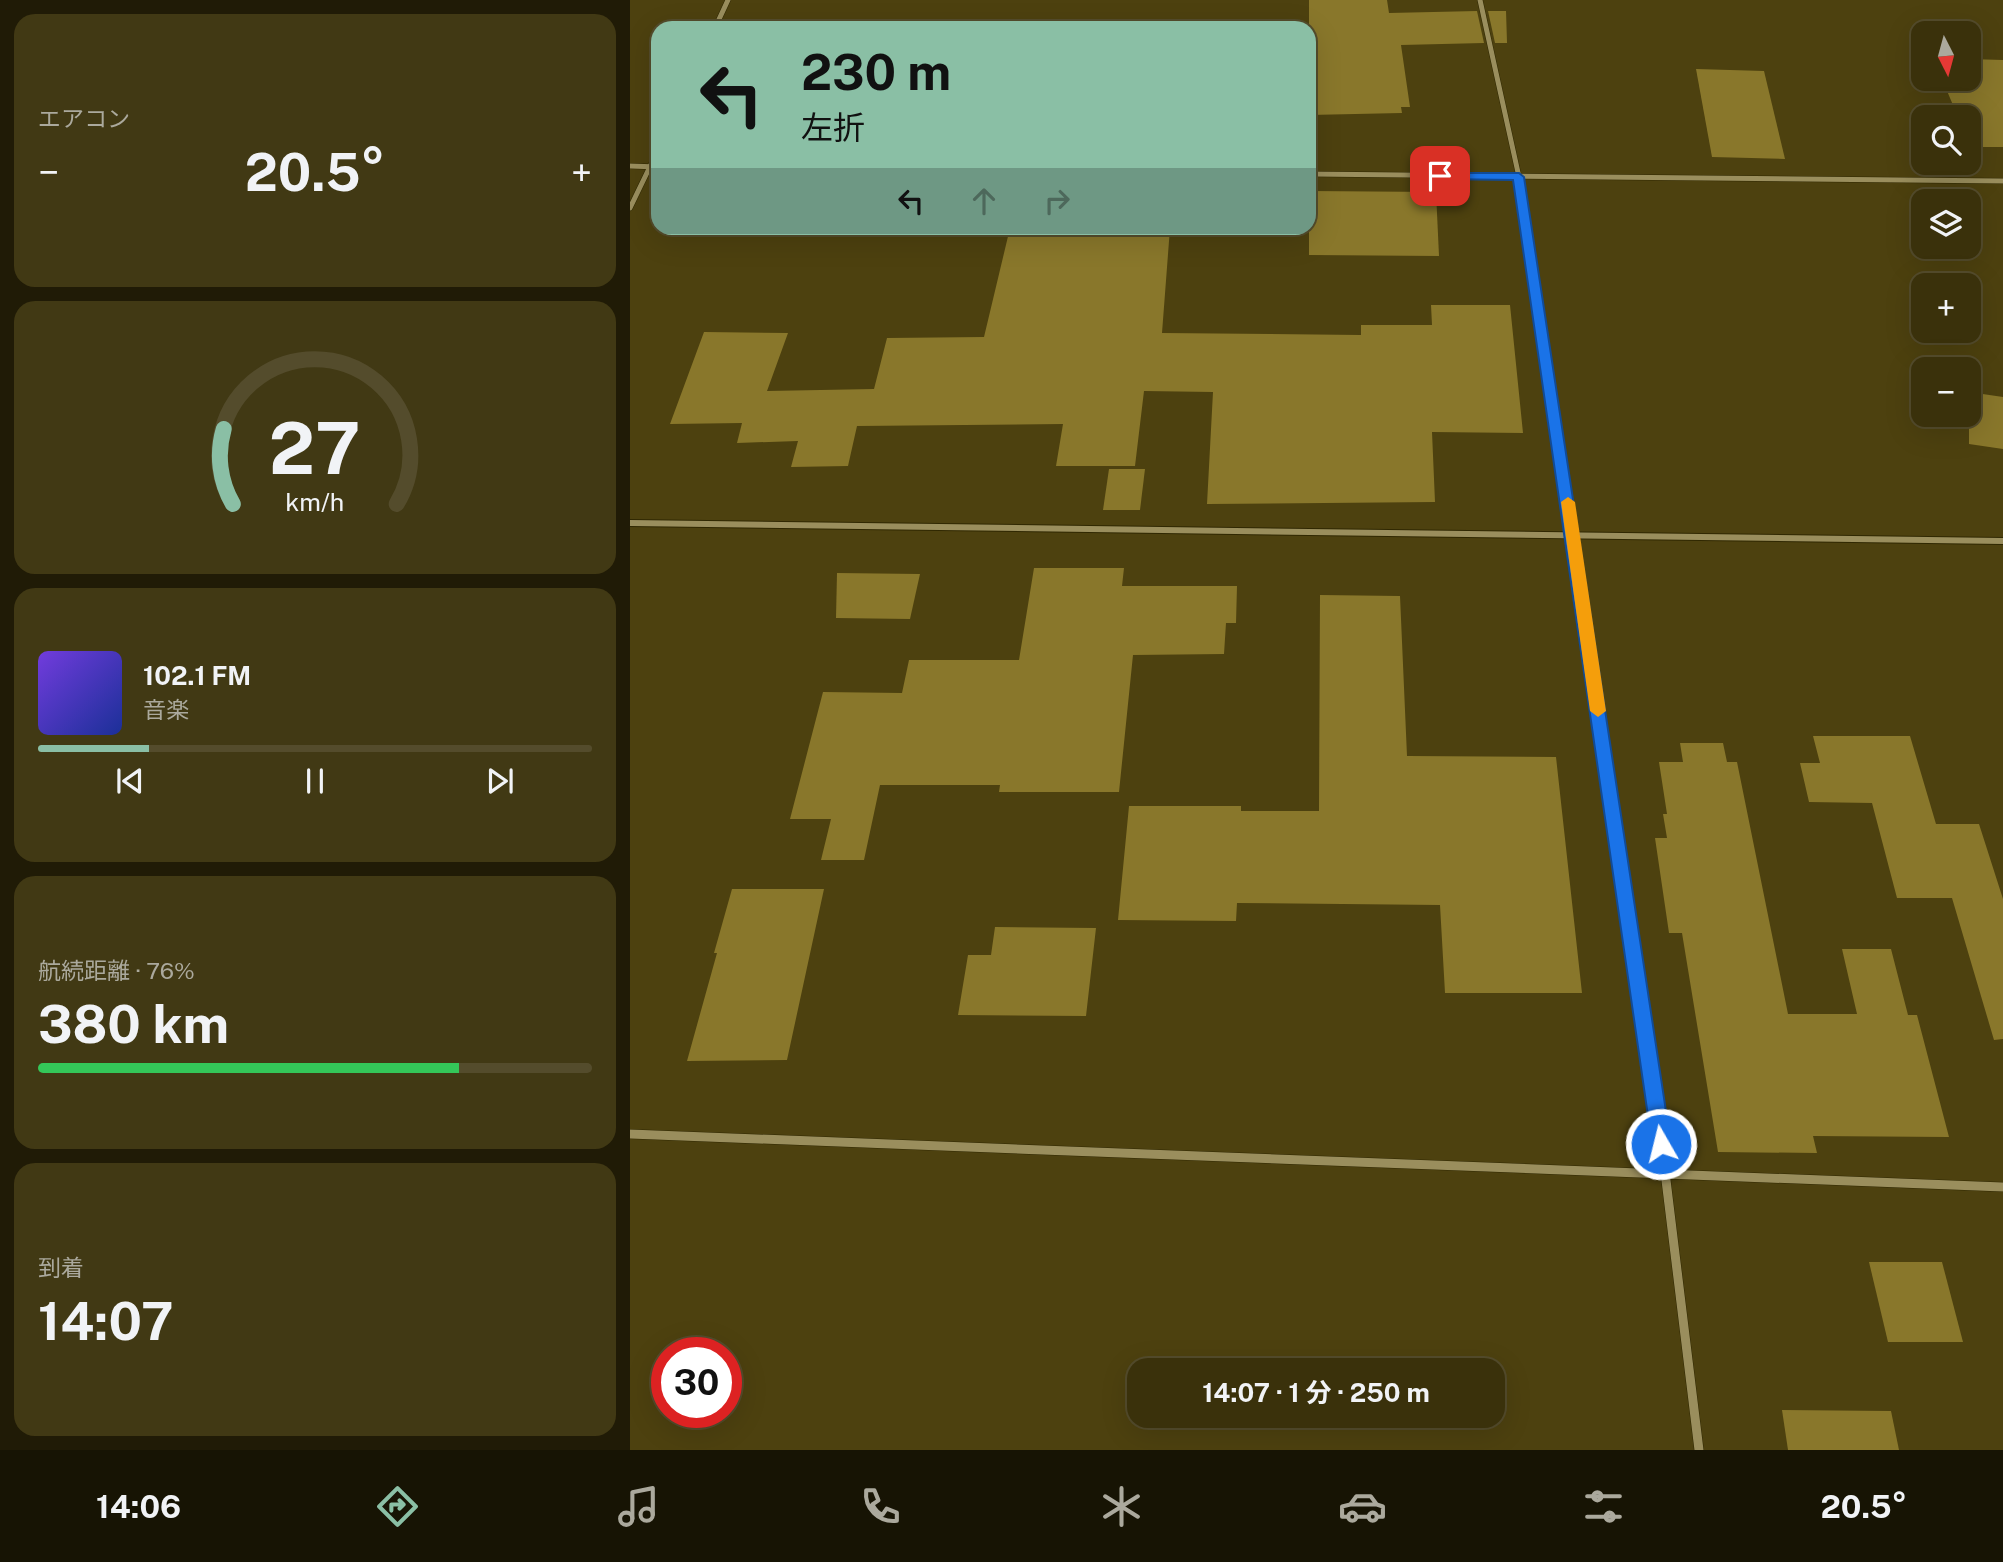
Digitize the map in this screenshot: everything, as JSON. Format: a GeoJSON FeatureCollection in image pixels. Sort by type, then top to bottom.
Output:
{"type":"FeatureCollection","features":[{"type":"Feature","properties":{"kind":"street"},"geometry":{"type":"LineString","coordinates":[[718,21],[728,0]]}},
{"type":"Feature","properties":{"kind":"street"},"geometry":{"type":"LineString","coordinates":[[1480,0],[1519,177],[1665,1172],[1699,1450]]}},
{"type":"Feature","properties":{"kind":"street"},"geometry":{"type":"LineString","coordinates":[[630,166],[650,166],[630,208]]}},
{"type":"Feature","properties":{"kind":"street"},"geometry":{"type":"LineString","coordinates":[[1316,174],[2003,181]]}},
{"type":"Feature","properties":{"kind":"street"},"geometry":{"type":"LineString","coordinates":[[630,523],[2003,541]]}},
{"type":"Feature","properties":{"kind":"street"},"geometry":{"type":"LineString","coordinates":[[630,1135],[1665,1172],[2003,1187]]}},
{"type":"Feature","properties":{"kind":"building"},"geometry":{"type":"Polygon","coordinates":[[[1309,0],[1387,0],[1389,13],[1477,11],[1484,43],[1401,45],[1410,107],[1401,107],[1402,113],[1316,115],[1316,21],[1309,21],[1309,0]]]}},
{"type":"Feature","properties":{"kind":"building"},"geometry":{"type":"Polygon","coordinates":[[[1488,11],[1506,11],[1507,43],[1495,43],[1488,11]]]}},
{"type":"Feature","properties":{"kind":"building"},"geometry":{"type":"Polygon","coordinates":[[[1981,59],[2003,60],[2003,147],[1981,147],[1981,105],[1953,105],[1947,91],[1981,91],[1981,59]]]}},
{"type":"Feature","properties":{"kind":"building"},"geometry":{"type":"Polygon","coordinates":[[[1696,69],[1764,71],[1785,159],[1712,157],[1696,69]]]}},
{"type":"Feature","properties":{"kind":"building"},"geometry":{"type":"Polygon","coordinates":[[[1316,191],[1436,192],[1439,256],[1309,255],[1309,235],[1316,235],[1316,191]]]}},
{"type":"Feature","properties":{"kind":"building"},"geometry":{"type":"Polygon","coordinates":[[[1008,235],[1169,235],[1162,333],[1361,335],[1361,325],[1432,325],[1431,305],[1510,305],[1523,433],[1432,432],[1435,502],[1207,504],[1213,392],[1144,391],[1135,466],[1056,466],[1063,424],[857,426],[848,466],[791,467],[798,441],[737,443],[742,423],[670,424],[704,332],[788,333],[767,391],[874,389],[887,338],[984,337],[1008,235]]]}},
{"type":"Feature","properties":{"kind":"building"},"geometry":{"type":"Polygon","coordinates":[[[1981,394],[2003,397],[2003,449],[1969,444],[1969,427],[1981,427],[1981,394]]]}},
{"type":"Feature","properties":{"kind":"building"},"geometry":{"type":"Polygon","coordinates":[[[1109,469],[1145,469],[1140,510],[1103,510],[1109,469]]]}},
{"type":"Feature","properties":{"kind":"building"},"geometry":{"type":"Polygon","coordinates":[[[1034,568],[1124,568],[1122,586],[1237,586],[1236,623],[1226,623],[1224,654],[1133,655],[1119,792],[999,792],[1000,785],[880,785],[864,860],[821,860],[831,819],[790,819],[823,692],[902,693],[909,660],[1019,660],[1034,568]]]}},
{"type":"Feature","properties":{"kind":"building"},"geometry":{"type":"Polygon","coordinates":[[[837,573],[920,574],[910,619],[836,618],[837,573]]]}},
{"type":"Feature","properties":{"kind":"building"},"geometry":{"type":"Polygon","coordinates":[[[1320,595],[1400,596],[1407,756],[1556,757],[1582,993],[1445,993],[1440,905],[1237,903],[1236,921],[1118,920],[1129,806],[1241,806],[1241,811],[1319,811],[1320,595]]]}},
{"type":"Feature","properties":{"kind":"building"},"geometry":{"type":"Polygon","coordinates":[[[1813,736],[1910,736],[1936,824],[1979,824],[2003,899],[2003,1039],[1994,1040],[1952,898],[1897,898],[1872,803],[1809,802],[1800,763],[1820,763],[1813,736]]]}},
{"type":"Feature","properties":{"kind":"building"},"geometry":{"type":"Polygon","coordinates":[[[1680,743],[1723,743],[1727,762],[1737,762],[1788,1014],[1857,1014],[1842,949],[1891,949],[1908,1015],[1917,1015],[1949,1137],[1813,1136],[1817,1153],[1718,1152],[1682,933],[1669,933],[1655,838],[1667,838],[1663,814],[1667,814],[1659,762],[1683,762],[1680,743]]]}},
{"type":"Feature","properties":{"kind":"building"},"geometry":{"type":"Polygon","coordinates":[[[732,889],[824,889],[787,1060],[687,1061],[732,889]]]}},
{"type":"Feature","properties":{"kind":"building"},"geometry":{"type":"Polygon","coordinates":[[[995,927],[1096,928],[1086,1016],[958,1015],[968,955],[991,955],[995,927]]]}},
{"type":"Feature","properties":{"kind":"building"},"geometry":{"type":"Polygon","coordinates":[[[1869,1262],[1942,1262],[1963,1342],[1888,1342],[1869,1262]]]}},
{"type":"Feature","properties":{"kind":"building"},"geometry":{"type":"Polygon","coordinates":[[[1782,1410],[1891,1411],[1899,1450],[1788,1450],[1782,1410]]]}},
{"type":"Feature","properties":{"kind":"slow traffic"},"geometry":{"type":"LineString","coordinates":[[1568,502],[1598,711]]}},
{"type":"Feature","properties":{"kind":"route"},"geometry":{"type":"LineString","coordinates":[[1440,176],[1519,177],[1661,1144]]}}]}
